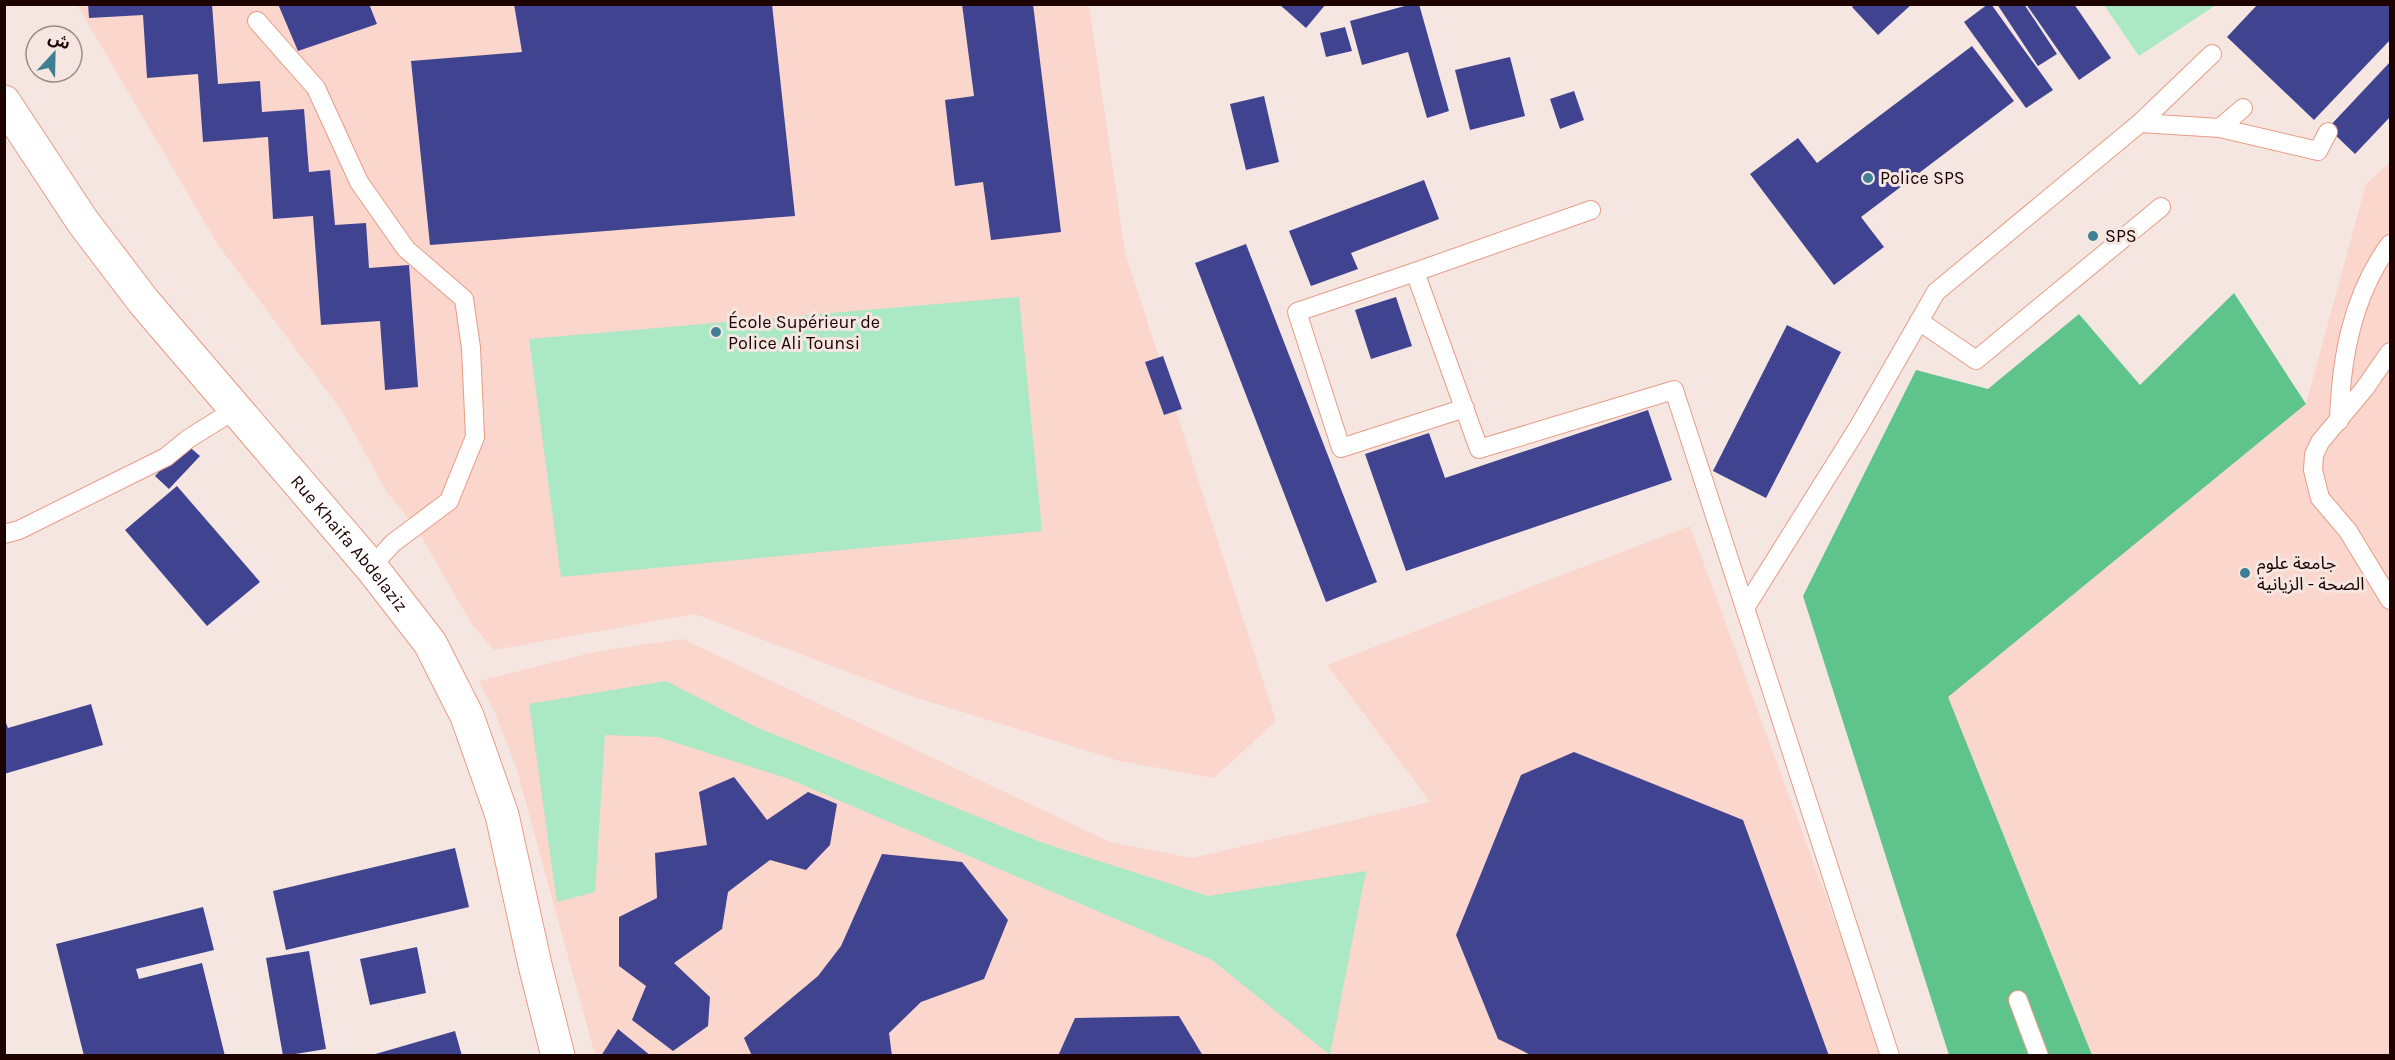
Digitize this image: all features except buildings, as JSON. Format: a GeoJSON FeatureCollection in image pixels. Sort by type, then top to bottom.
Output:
{"type":"FeatureCollection","features":[{"type":"Feature","properties":{"kind":"street","name":"Rue Khaifa Abdelaziz"},"geometry":{"type":"LineString","coordinates":[[4,102],[83,222],[144,302],[371,567],[430,643],[466,716],[484,760],[502,815],[535,965],[558,1056]]}},
{"type":"Feature","properties":{"kind":"lane"},"geometry":{"type":"LineString","coordinates":[[257,21],[316,88],[359,182],[406,249],[464,299],[471,348],[475,437],[449,501],[393,543],[371,567]]}},
{"type":"Feature","properties":{"kind":"lane"},"geometry":{"type":"LineString","coordinates":[[1745,608],[1859,426],[1936,292],[2140,123],[2212,54]]}},
{"type":"Feature","properties":{"kind":"lane"},"geometry":{"type":"LineString","coordinates":[[2220,128],[2243,108]]}},
{"type":"Feature","properties":{"kind":"lane"},"geometry":{"type":"LineString","coordinates":[[2140,123],[2220,128],[2318,151],[2328,132]]}},
{"type":"Feature","properties":{"kind":"lane"},"geometry":{"type":"LineString","coordinates":[[1919,321],[1976,360],[2161,207]]}},
{"type":"Feature","properties":{"kind":"lane"},"geometry":{"type":"LineString","coordinates":[[1465,408],[1341,448],[1297,312],[1592,210]]}},
{"type":"Feature","properties":{"kind":"lane"},"geometry":{"type":"LineString","coordinates":[[2339,421],[2344,353],[2354,316],[2368,281],[2391,244]]}},
{"type":"Feature","properties":{"kind":"lane"},"geometry":{"type":"LineString","coordinates":[[1415,272],[1479,449],[1674,390],[1890,1056]]}},
{"type":"Feature","properties":{"kind":"lane"},"geometry":{"type":"LineString","coordinates":[[2391,352],[2339,421],[2324,436],[2314,455],[2313,470],[2320,498],[2348,531],[2391,600]]}},
{"type":"Feature","properties":{"kind":"lane"},"geometry":{"type":"LineString","coordinates":[[4,534],[19,530],[166,457],[188,439],[236,409]]}},
{"type":"Feature","properties":{"kind":"lane"},"geometry":{"type":"LineString","coordinates":[[2018,1000],[2039,1056]]}},
{"type":"Feature","properties":{"kind":"shaded area","name":"École Supérieur de Police Ali Tounsi"},"geometry":{"type":"Polygon","coordinates":[[[77,5],[1089,5],[1125,252],[1276,721],[1214,778],[1120,761],[914,697],[695,614],[494,650],[471,623],[418,531],[386,491],[342,411],[218,245],[77,5]]]}},
{"type":"Feature","properties":{"kind":"shaded area","name":"جامعة علوم الصحة - الزيانية"},"geometry":{"type":"Polygon","coordinates":[[[2390,162],[2390,1055],[2092,1055],[1948,697],[2306,404],[2366,184],[2390,162]]]}},
{"type":"Feature","properties":{"kind":"shaded area"},"geometry":{"type":"Polygon","coordinates":[[[1690,526],[1884,1055],[595,1055],[517,770],[495,713],[479,681],[598,651],[683,639],[1110,842],[1192,858],[1430,802],[1327,665],[1690,526]]]}},
{"type":"Feature","properties":{"kind":"green space"},"geometry":{"type":"Polygon","coordinates":[[[2104,5],[2216,5],[2139,56],[2104,5]]]}},
{"type":"Feature","properties":{"kind":"green space"},"geometry":{"type":"Polygon","coordinates":[[[2234,293],[2306,404],[1948,697],[2092,1055],[1949,1055],[1803,596],[1916,370],[1988,389],[2079,314],[2140,385],[2234,293]]]}},
{"type":"Feature","properties":{"kind":"green space"},"geometry":{"type":"Polygon","coordinates":[[[1019,297],[1042,531],[561,577],[529,339],[1019,297]]]}},
{"type":"Feature","properties":{"kind":"green space"},"geometry":{"type":"Polygon","coordinates":[[[666,681],[756,727],[1043,843],[1208,896],[1366,871],[1330,1055],[1212,960],[789,779],[658,737],[605,735],[595,892],[557,902],[529,704],[666,681]]]}},
{"type":"Feature","properties":{"kind":"place","name":"Police SPS"},"geometry":{"type":"Point","coordinates":[1868,178]}},
{"type":"Feature","properties":{"kind":"place","name":"SPS"},"geometry":{"type":"Point","coordinates":[2093,236]}},
{"type":"Feature","properties":{"kind":"place","name":"École Supérieur de Police Ali Tounsi"},"geometry":{"type":"Point","coordinates":[716,332]}},
{"type":"Feature","properties":{"kind":"place","name":"جامعة علوم الصحة - الزيانية"},"geometry":{"type":"Point","coordinates":[2245,573]}}]}
